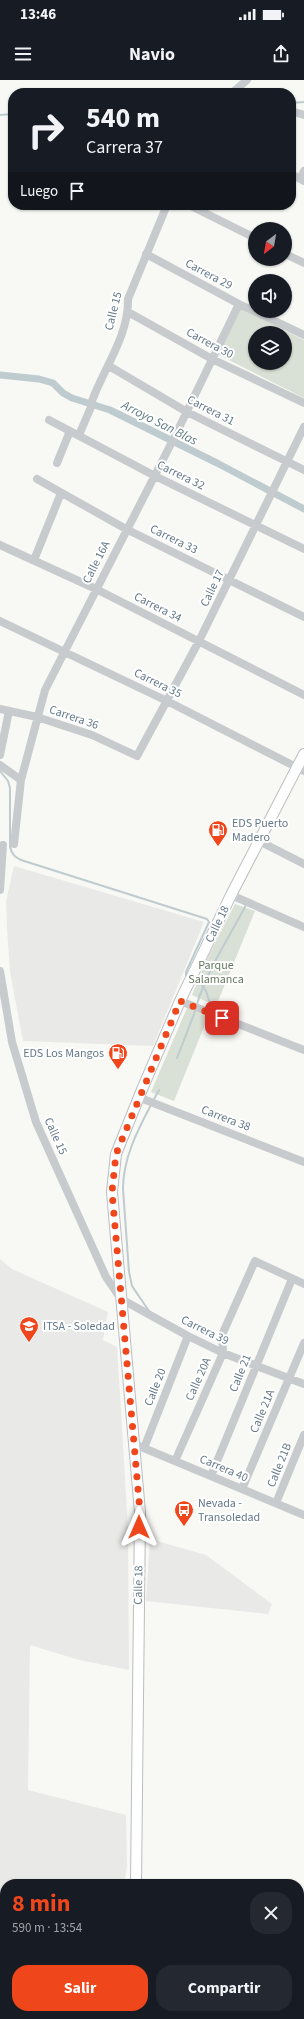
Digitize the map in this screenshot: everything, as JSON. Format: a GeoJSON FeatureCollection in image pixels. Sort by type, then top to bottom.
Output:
{"type":"FeatureCollection","features":[{"type":"Feature","properties":{"kind":"main road","name":"Calle 18"},"geometry":{"type":"LineString","coordinates":[[136,1879],[140,1512],[112,1192],[113,1172],[116,1154],[138,1097],[180,1001],[231,894],[300,769],[304,754]]}},
{"type":"Feature","properties":{"kind":"street"},"geometry":{"type":"LineString","coordinates":[[238,88],[247,80]]}},
{"type":"Feature","properties":{"kind":"street","name":"Calle 15"},"geometry":{"type":"LineString","coordinates":[[79,435],[110,366],[128,312],[128,299],[165,210]]}},
{"type":"Feature","properties":{"kind":"street"},"geometry":{"type":"LineString","coordinates":[[199,210],[248,234]]}},
{"type":"Feature","properties":{"kind":"street","name":"Carrera 29"},"geometry":{"type":"LineString","coordinates":[[146,254],[239,304],[304,335]]}},
{"type":"Feature","properties":{"kind":"street"},"geometry":{"type":"LineString","coordinates":[[292,257],[304,263]]}},
{"type":"Feature","properties":{"kind":"street","name":"Calle 16A"},"geometry":{"type":"LineString","coordinates":[[14,844],[21,780],[36,717],[45,690],[66,652],[126,529],[155,476],[239,304]]}},
{"type":"Feature","properties":{"kind":"street","name":"Carrera 30"},"geometry":{"type":"LineString","coordinates":[[128,312],[212,358],[304,403]]}},
{"type":"Feature","properties":{"kind":"street","name":"Carrera 31"},"geometry":{"type":"LineString","coordinates":[[110,366],[187,412],[304,470]]}},
{"type":"Feature","properties":{"kind":"street","name":"Carrera 32"},"geometry":{"type":"LineString","coordinates":[[49,420],[155,476],[304,549]]}},
{"type":"Feature","properties":{"kind":"street","name":"Calle 17"},"geometry":{"type":"LineString","coordinates":[[137,756],[199,641],[304,428]]}},
{"type":"Feature","properties":{"kind":"street"},"geometry":{"type":"LineString","coordinates":[[57,463],[70,431]]}},
{"type":"Feature","properties":{"kind":"street","name":"Carrera 33"},"geometry":{"type":"LineString","coordinates":[[37,479],[126,529],[304,616]]}},
{"type":"Feature","properties":{"kind":"street"},"geometry":{"type":"LineString","coordinates":[[34,560],[61,493]]}},
{"type":"Feature","properties":{"kind":"street","name":"Carrera 34"},"geometry":{"type":"LineString","coordinates":[[0,545],[96,589],[304,695]]}},
{"type":"Feature","properties":{"kind":"street","name":"Carrera 35"},"geometry":{"type":"LineString","coordinates":[[0,621],[167,701],[300,769]]}},
{"type":"Feature","properties":{"kind":"street","name":"Carrera 36"},"geometry":{"type":"LineString","coordinates":[[0,709],[36,717],[92,735],[137,756]]}},
{"type":"Feature","properties":{"kind":"street"},"geometry":{"type":"LineString","coordinates":[[0,755],[8,711]]}},
{"type":"Feature","properties":{"kind":"street"},"geometry":{"type":"LineString","coordinates":[[0,765],[21,780]]}},
{"type":"Feature","properties":{"kind":"street"},"geometry":{"type":"LineString","coordinates":[[259,841],[304,864]]}},
{"type":"Feature","properties":{"kind":"street"},"geometry":{"type":"LineString","coordinates":[[0,890],[3,845]]}},
{"type":"Feature","properties":{"kind":"street"},"geometry":{"type":"LineString","coordinates":[[231,894],[304,927]]}},
{"type":"Feature","properties":{"kind":"street","name":"Calle 15"},"geometry":{"type":"LineString","coordinates":[[0,971],[12,1042],[36,1122],[106,1277],[121,1298]]}},
{"type":"Feature","properties":{"kind":"street"},"geometry":{"type":"LineString","coordinates":[[180,1001],[304,1050]]}},
{"type":"Feature","properties":{"kind":"street","name":"Carrera 38"},"geometry":{"type":"LineString","coordinates":[[138,1097],[304,1162]]}},
{"type":"Feature","properties":{"kind":"street","name":"Calle 20A"},"geometry":{"type":"LineString","coordinates":[[175,1461],[223,1352],[222,1335],[254,1261],[292,1280]]}},
{"type":"Feature","properties":{"kind":"street"},"geometry":{"type":"LineString","coordinates":[[292,1280],[304,1284]]}},
{"type":"Feature","properties":{"kind":"street","name":"Calle 21"},"geometry":{"type":"LineString","coordinates":[[211,1476],[292,1280]]}},
{"type":"Feature","properties":{"kind":"street","name":"Carrera 39"},"geometry":{"type":"LineString","coordinates":[[121,1298],[188,1336],[223,1352],[304,1384]]}},
{"type":"Feature","properties":{"kind":"street","name":"Calle 20"},"geometry":{"type":"LineString","coordinates":[[144,1448],[188,1336]]}},
{"type":"Feature","properties":{"kind":"street","name":"Calle 21A"},"geometry":{"type":"LineString","coordinates":[[242,1489],[304,1343]]}},
{"type":"Feature","properties":{"kind":"street","name":"Calle 21B"},"geometry":{"type":"LineString","coordinates":[[276,1503],[304,1435]]}},
{"type":"Feature","properties":{"kind":"street","name":"Carrera 40"},"geometry":{"type":"LineString","coordinates":[[134,1444],[304,1515]]}},
{"type":"Feature","properties":{"kind":"shaded area"},"geometry":{"type":"Polygon","coordinates":[[[14,866],[204,922],[153,1046],[23,1041],[10,972],[7,929],[6,901],[14,866]]]}},
{"type":"Feature","properties":{"kind":"shaded area"},"geometry":{"type":"Polygon","coordinates":[[[0,1259],[12,1269],[108,1312],[103,1340],[117,1347],[121,1410],[128,1530],[129,1670],[79,1660],[30,1645],[28,1790],[126,1815],[127,1867],[125,1879],[0,1879],[0,1259]]]}},
{"type":"Feature","properties":{"kind":"shaded area"},"geometry":{"type":"Polygon","coordinates":[[[150,1539],[206,1555],[272,1604],[268,1614],[146,1601],[150,1539]]]}},
{"type":"Feature","properties":{"kind":"green space"},"geometry":{"type":"Polygon","coordinates":[[[240,308],[248,312],[248,318],[260,318],[276,326],[248,326],[248,370],[217,354],[240,308]]]}},
{"type":"Feature","properties":{"kind":"green space"},"geometry":{"type":"Polygon","coordinates":[[[292,334],[304,340],[304,398],[249,370],[292,370],[292,334]]]}},
{"type":"Feature","properties":{"kind":"green space","name":"Parque Salamanca"},"geometry":{"type":"Polygon","coordinates":[[[235,904],[255,911],[216,1006],[192,995],[208,957],[235,904]]]}},
{"type":"Feature","properties":{"kind":"green space","name":"Parque Salamanca"},"geometry":{"type":"Polygon","coordinates":[[[187,1008],[208,1017],[174,1101],[151,1092],[187,1008]]]}},
{"type":"Feature","properties":{"kind":"waterway"},"geometry":{"type":"LineString","coordinates":[[296,103],[304,102]]}},
{"type":"Feature","properties":{"kind":"waterway"},"geometry":{"type":"LineString","coordinates":[[0,115],[8,114]]}},
{"type":"Feature","properties":{"kind":"waterway","name":"Arroyo San Blas"},"geometry":{"type":"LineString","coordinates":[[0,375],[39,379],[53,383],[63,393],[72,398],[110,410],[217,463],[304,509]]}},
{"type":"Feature","properties":{"kind":"waterway"},"geometry":{"type":"LineString","coordinates":[[0,771],[8,781],[10,788],[10,847],[15,857],[207,919],[209,922],[186,972],[186,975],[188,976]]}},
{"type":"Feature","properties":{"kind":"waterway"},"geometry":{"type":"LineString","coordinates":[[197,1004],[207,978],[246,905]]}},
{"type":"Feature","properties":{"kind":"waterway"},"geometry":{"type":"LineString","coordinates":[[194,979],[204,988],[208,996],[211,1010]]}},
{"type":"Feature","properties":{"kind":"waterway"},"geometry":{"type":"LineString","coordinates":[[177,1058],[196,1009]]}},
{"type":"Feature","properties":{"kind":"waterway"},"geometry":{"type":"LineString","coordinates":[[153,1101],[159,1090]]}},
{"type":"Feature","properties":{"kind":"waterway"},"geometry":{"type":"LineString","coordinates":[[149,1311],[132,1286],[129,1272],[123,1189],[125,1167],[128,1156],[136,1135],[151,1105]]}},
{"type":"Feature","properties":{"kind":"place","name":"EDS Puerto Madero"},"geometry":{"type":"Point","coordinates":[218,847]}},
{"type":"Feature","properties":{"kind":"place","name":"EDS Los Mangos"},"geometry":{"type":"Point","coordinates":[118,1070]}},
{"type":"Feature","properties":{"kind":"place","name":"ITSA - Soledad"},"geometry":{"type":"Point","coordinates":[29,1343]}},
{"type":"Feature","properties":{"kind":"place","name":"Nevada - Transoledad"},"geometry":{"type":"Point","coordinates":[184,1527]}},
{"type":"Feature","properties":{"kind":"route"},"geometry":{"type":"LineString","coordinates":[[139,1527],[140,1512],[112,1192],[113,1172],[116,1154],[143,1086],[180,1001],[222,1018]]}}]}
